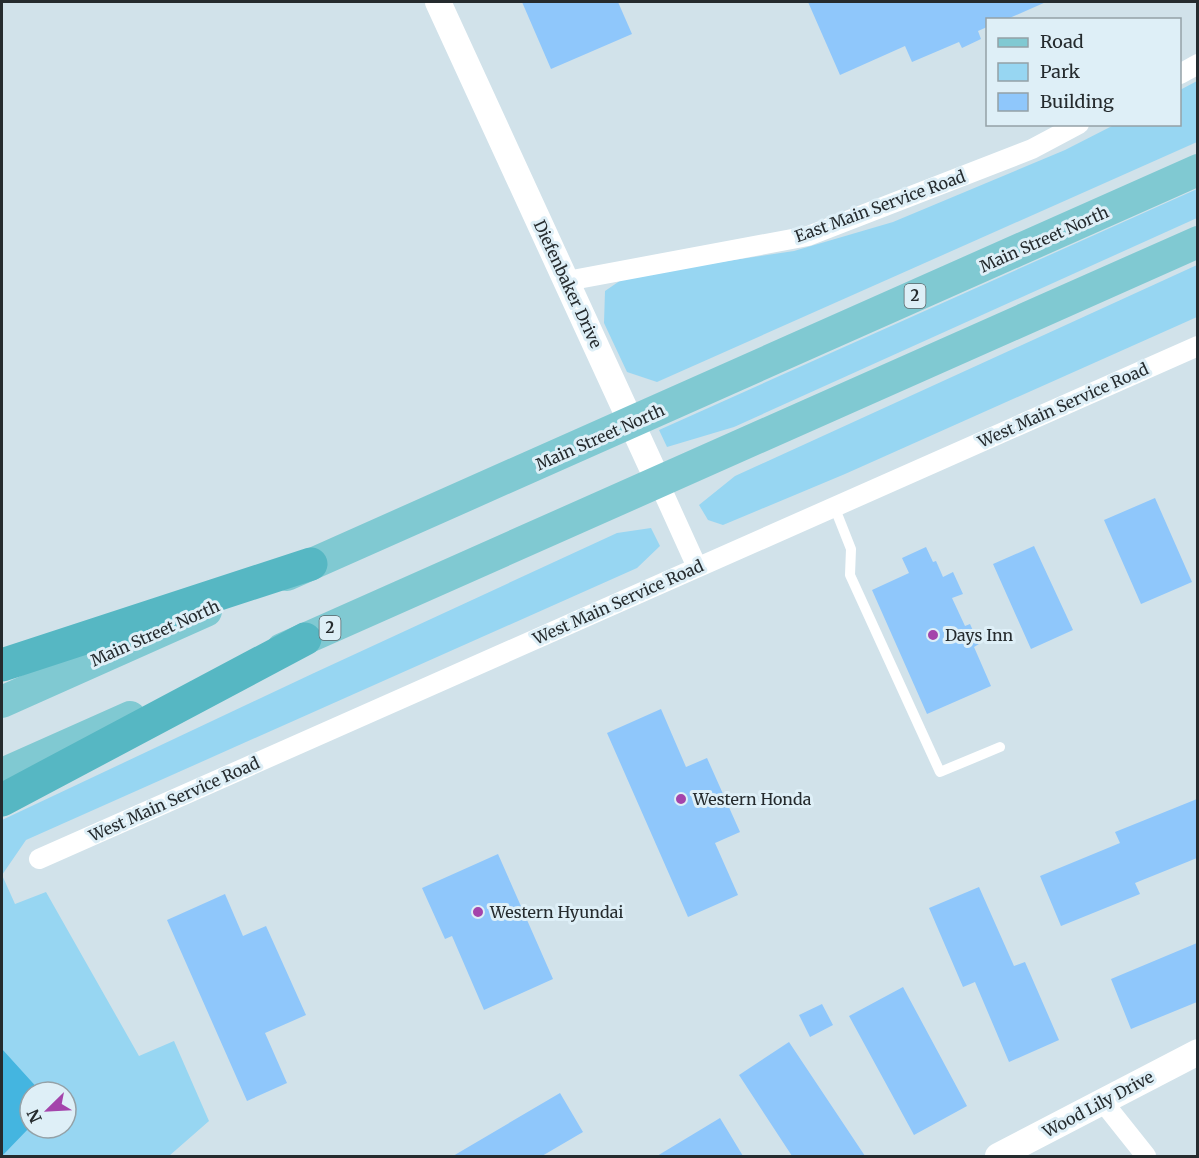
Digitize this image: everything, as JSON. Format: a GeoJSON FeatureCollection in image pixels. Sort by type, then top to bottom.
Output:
{"type":"FeatureCollection","features":[{"type":"Feature","properties":{"kind":"highway"},"geometry":{"type":"LineString","coordinates":[[2,665],[311,564]]}},
{"type":"Feature","properties":{"kind":"highway"},"geometry":{"type":"LineString","coordinates":[[2,800],[305,639]]}},
{"type":"Feature","properties":{"kind":"main road","name":"Main Street North"},"geometry":{"type":"LineString","coordinates":[[2,702],[1197,170]]}},
{"type":"Feature","properties":{"kind":"main road","name":"2"},"geometry":{"type":"LineString","coordinates":[[2,774],[1197,242]]}},
{"type":"Feature","properties":{"kind":"street","name":"Diefenbaker Drive"},"geometry":{"type":"LineString","coordinates":[[438,2],[697,567]]}},
{"type":"Feature","properties":{"kind":"street"},"geometry":{"type":"LineString","coordinates":[[1181,73],[1197,64]]}},
{"type":"Feature","properties":{"kind":"street","name":"East Main Service Road"},"geometry":{"type":"LineString","coordinates":[[567,280],[808,236],[1032,149],[1075,126]]}},
{"type":"Feature","properties":{"kind":"street","name":"West Main Service Road"},"geometry":{"type":"LineString","coordinates":[[39,859],[1197,346]]}},
{"type":"Feature","properties":{"kind":"street","name":"Wood Lily Drive"},"geometry":{"type":"LineString","coordinates":[[998,1156],[1197,1052]]}},
{"type":"Feature","properties":{"kind":"street"},"geometry":{"type":"LineString","coordinates":[[1103,1102],[1146,1156]]}},
{"type":"Feature","properties":{"kind":"lane"},"geometry":{"type":"LineString","coordinates":[[834,507],[851,549],[850,575],[940,772],[1000,747]]}},
{"type":"Feature","properties":{"kind":"green space"},"geometry":{"type":"Polygon","coordinates":[[[1197,81],[1197,142],[657,382],[627,372],[604,323],[605,291],[627,276],[794,251],[893,222],[1065,150],[1112,126],[1181,126],[1181,89],[1197,81]]]}},
{"type":"Feature","properties":{"kind":"green space"},"geometry":{"type":"Polygon","coordinates":[[[1197,189],[1197,218],[734,427],[667,447],[659,430],[1197,189]]]}},
{"type":"Feature","properties":{"kind":"green space"},"geometry":{"type":"Polygon","coordinates":[[[1197,265],[1197,317],[845,474],[723,525],[708,520],[699,505],[735,476],[1197,265]]]}},
{"type":"Feature","properties":{"kind":"green space"},"geometry":{"type":"Polygon","coordinates":[[[651,528],[660,546],[637,568],[26,840],[2,875],[2,820],[617,533],[651,528]]]}},
{"type":"Feature","properties":{"kind":"green space"},"geometry":{"type":"Polygon","coordinates":[[[2,875],[15,904],[46,892],[139,1056],[174,1041],[209,1121],[169,1156],[2,1156],[2,875]]]}},
{"type":"Feature","properties":{"kind":"shaded area"},"geometry":{"type":"Polygon","coordinates":[[[2,1049],[30,1080],[18,1080],[18,1139],[2,1156],[2,1049]]]}},
{"type":"Feature","properties":{"kind":"building"},"geometry":{"type":"Polygon","coordinates":[[[522,2],[618,2],[632,34],[551,69],[522,2]]]}},
{"type":"Feature","properties":{"kind":"building"},"geometry":{"type":"Polygon","coordinates":[[[808,2],[1046,2],[1010,18],[986,18],[986,27],[978,31],[981,39],[962,48],[959,42],[912,62],[905,46],[840,75],[808,2]]]}},
{"type":"Feature","properties":{"kind":"building"},"geometry":{"type":"Polygon","coordinates":[[[1155,498],[1192,582],[1141,604],[1104,520],[1155,498]]]}},
{"type":"Feature","properties":{"kind":"building"},"geometry":{"type":"Polygon","coordinates":[[[1034,546],[1073,630],[1031,649],[993,564],[1034,546]]]}},
{"type":"Feature","properties":{"kind":"building","name":"Days Inn"},"geometry":{"type":"Polygon","coordinates":[[[926,547],[943,577],[953,572],[963,594],[952,598],[965,626],[970,624],[979,644],[974,647],[991,686],[927,714],[872,590],[909,573],[902,558],[926,547]]]}},
{"type":"Feature","properties":{"kind":"building","name":"Western Honda"},"geometry":{"type":"Polygon","coordinates":[[[661,709],[686,767],[707,758],[740,832],[715,843],[738,895],[688,917],[607,733],[661,709]]]}},
{"type":"Feature","properties":{"kind":"building"},"geometry":{"type":"Polygon","coordinates":[[[1197,799],[1197,858],[1135,883],[1140,894],[1061,926],[1040,876],[1120,843],[1115,832],[1197,799]]]}},
{"type":"Feature","properties":{"kind":"building","name":"Western Hyundai"},"geometry":{"type":"Polygon","coordinates":[[[498,854],[553,979],[484,1010],[452,936],[445,939],[422,888],[498,854]]]}},
{"type":"Feature","properties":{"kind":"building"},"geometry":{"type":"Polygon","coordinates":[[[979,887],[1014,966],[1025,962],[1059,1040],[1009,1062],[975,982],[963,987],[929,908],[979,887]]]}},
{"type":"Feature","properties":{"kind":"building"},"geometry":{"type":"Polygon","coordinates":[[[225,894],[243,936],[266,926],[306,1015],[265,1033],[287,1083],[247,1101],[167,920],[225,894]]]}},
{"type":"Feature","properties":{"kind":"building"},"geometry":{"type":"Polygon","coordinates":[[[1197,943],[1197,1002],[1131,1029],[1111,979],[1197,943]]]}},
{"type":"Feature","properties":{"kind":"building"},"geometry":{"type":"Polygon","coordinates":[[[903,987],[967,1106],[914,1135],[849,1016],[903,987]]]}},
{"type":"Feature","properties":{"kind":"building"},"geometry":{"type":"Polygon","coordinates":[[[822,1004],[833,1025],[810,1037],[799,1015],[822,1004]]]}},
{"type":"Feature","properties":{"kind":"building"},"geometry":{"type":"Polygon","coordinates":[[[789,1042],[865,1156],[792,1156],[739,1075],[789,1042]]]}},
{"type":"Feature","properties":{"kind":"building"},"geometry":{"type":"Polygon","coordinates":[[[560,1093],[583,1132],[542,1156],[453,1156],[560,1093]]]}},
{"type":"Feature","properties":{"kind":"building"},"geometry":{"type":"Polygon","coordinates":[[[720,1118],[743,1156],[657,1156],[720,1118]]]}},
{"type":"Feature","properties":{"kind":"place","name":"Days Inn"},"geometry":{"type":"Point","coordinates":[933,635]}},
{"type":"Feature","properties":{"kind":"place","name":"Western Honda"},"geometry":{"type":"Point","coordinates":[681,799]}},
{"type":"Feature","properties":{"kind":"place","name":"Western Hyundai"},"geometry":{"type":"Point","coordinates":[478,912]}}]}
